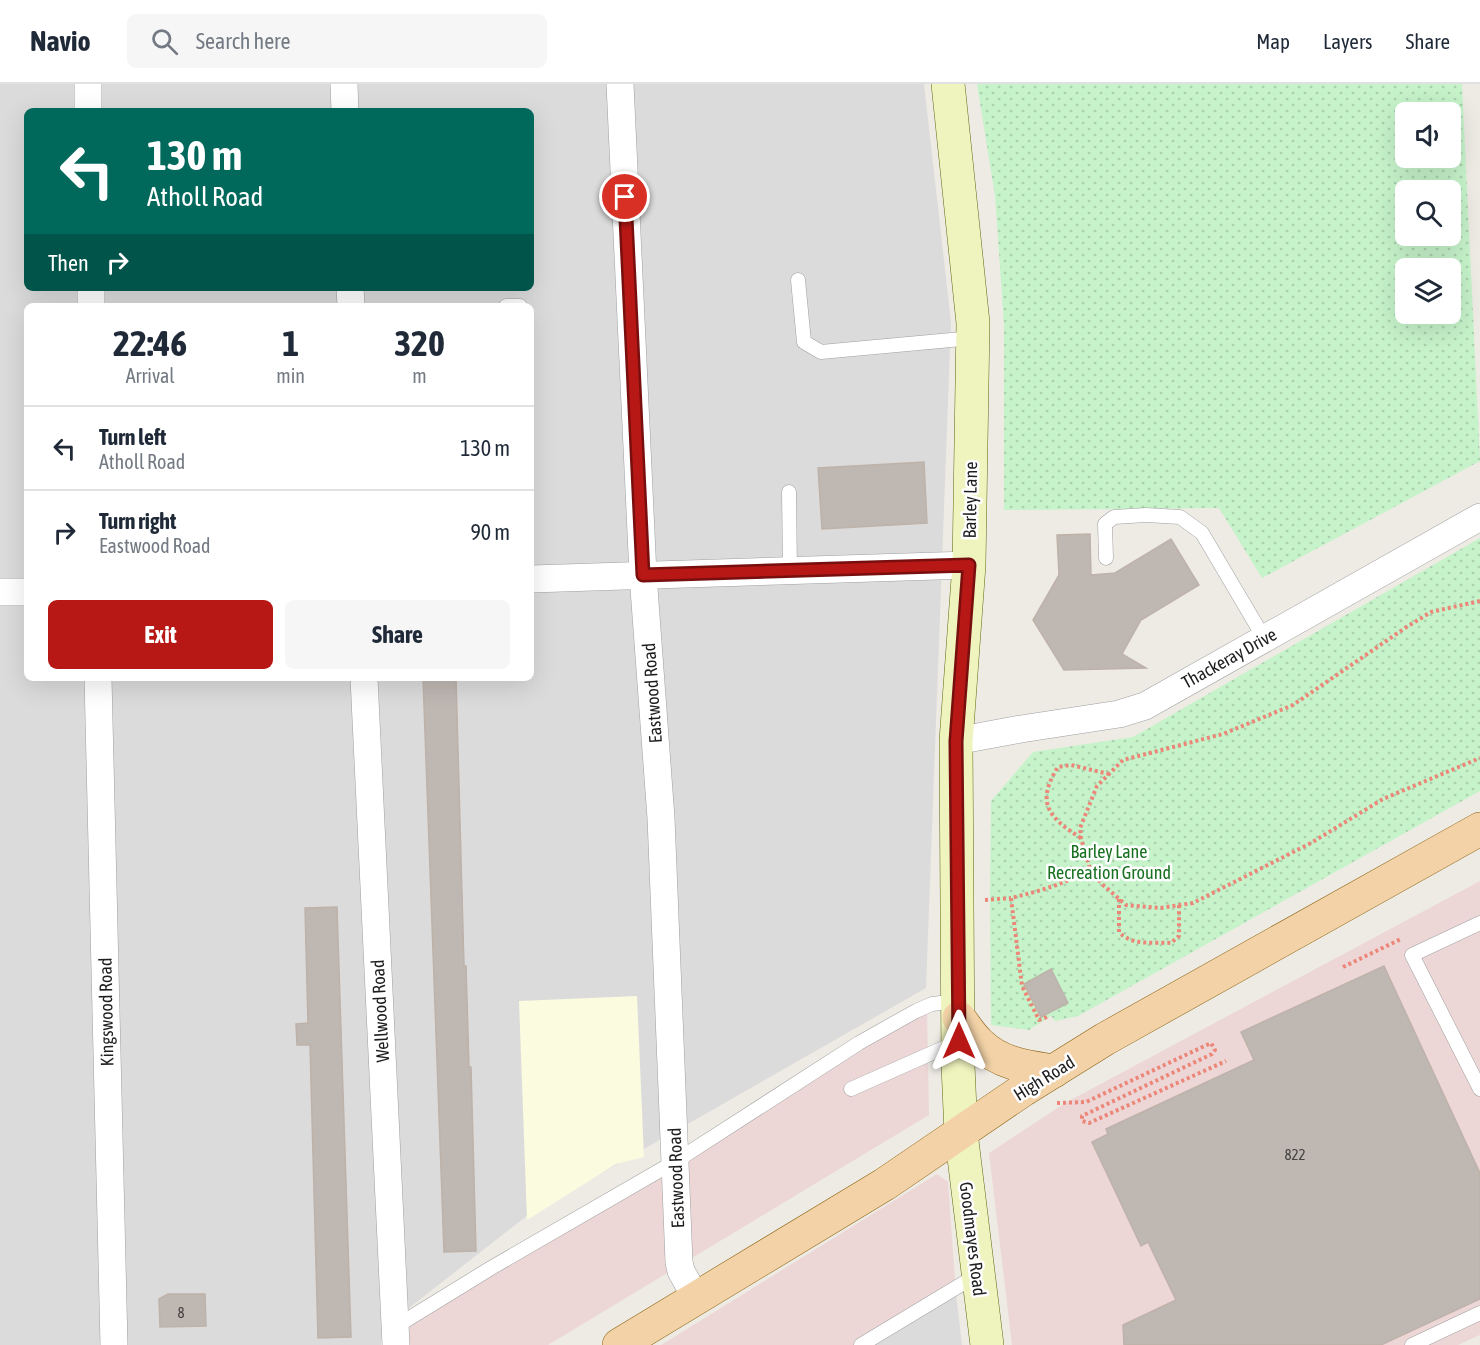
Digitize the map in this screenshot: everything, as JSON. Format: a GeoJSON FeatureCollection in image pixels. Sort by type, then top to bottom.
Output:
{"type":"FeatureCollection","features":[{"type":"Feature","properties":{"kind":"main road","name":"Barley Lane"},"geometry":{"type":"LineString","coordinates":[[948,84],[973,323],[969,565],[956,741],[961,1133]]}},
{"type":"Feature","properties":{"kind":"main road","name":"High Road"},"geometry":{"type":"LineString","coordinates":[[619,1345],[885,1184],[961,1133],[1055,1087],[1105,1039],[1480,829]]}},
{"type":"Feature","properties":{"kind":"main road"},"geometry":{"type":"LineString","coordinates":[[959,1020],[980,1045],[1055,1087]]}},
{"type":"Feature","properties":{"kind":"main road","name":"Goodmayes Road"},"geometry":{"type":"LineString","coordinates":[[961,1133],[987,1345]]}},
{"type":"Feature","properties":{"kind":"street"},"geometry":{"type":"LineString","coordinates":[[88,84],[88,108]]}},
{"type":"Feature","properties":{"kind":"street"},"geometry":{"type":"LineString","coordinates":[[344,84],[345,108]]}},
{"type":"Feature","properties":{"kind":"street","name":"Eastwood Road"},"geometry":{"type":"LineString","coordinates":[[620,84],[643,575],[661,818],[679,1262],[681,1272],[696,1298]]}},
{"type":"Feature","properties":{"kind":"street","name":"Thackeray Drive"},"geometry":{"type":"LineString","coordinates":[[956,741],[1110,716],[1144,706],[1480,517]]}},
{"type":"Feature","properties":{"kind":"street"},"geometry":{"type":"LineString","coordinates":[[534,579],[969,565]]}},
{"type":"Feature","properties":{"kind":"street"},"geometry":{"type":"LineString","coordinates":[[0,592],[24,592]]}},
{"type":"Feature","properties":{"kind":"street","name":"Kingswood Road"},"geometry":{"type":"LineString","coordinates":[[98,681],[114,1345]]}},
{"type":"Feature","properties":{"kind":"street","name":"Wellwood Road"},"geometry":{"type":"LineString","coordinates":[[364,681],[396,1336]]}},
{"type":"Feature","properties":{"kind":"lane"},"geometry":{"type":"LineString","coordinates":[[798,280],[804,342],[822,352],[973,338]]}},
{"type":"Feature","properties":{"kind":"lane"},"geometry":{"type":"LineString","coordinates":[[789,492],[790,571]]}},
{"type":"Feature","properties":{"kind":"lane"},"geometry":{"type":"LineString","coordinates":[[1106,558],[1105,524],[1114,517],[1146,515],[1180,517],[1202,533],[1264,638]]}},
{"type":"Feature","properties":{"kind":"lane"},"geometry":{"type":"LineString","coordinates":[[1480,923],[1412,955],[1480,1089]]}},
{"type":"Feature","properties":{"kind":"lane"},"geometry":{"type":"LineString","coordinates":[[396,1336],[491,1268],[676,1161],[859,1043],[915,1011],[932,1004],[959,1020],[851,1089]]}},
{"type":"Feature","properties":{"kind":"lane"},"geometry":{"type":"LineString","coordinates":[[861,1345],[978,1275]]}},
{"type":"Feature","properties":{"kind":"lane"},"geometry":{"type":"LineString","coordinates":[[1412,1345],[1480,1313]]}},
{"type":"Feature","properties":{"kind":"path"},"geometry":{"type":"LineString","coordinates":[[1480,600],[1431,612],[1293,705],[1223,734],[1124,760],[1097,786],[1080,828],[1081,838],[1090,869],[1102,884],[1126,905],[1160,908],[1193,903],[1311,843],[1383,799],[1480,758]]}},
{"type":"Feature","properties":{"kind":"path"},"geometry":{"type":"LineString","coordinates":[[1081,838],[1058,824],[1046,803],[1049,782],[1058,767],[1071,765],[1108,774]]}},
{"type":"Feature","properties":{"kind":"path"},"geometry":{"type":"LineString","coordinates":[[1047,1017],[1039,1020],[1022,986],[1011,898],[1049,889],[1090,869]]}},
{"type":"Feature","properties":{"kind":"path"},"geometry":{"type":"LineString","coordinates":[[1119,898],[1119,932],[1125,938],[1137,942],[1171,943],[1179,936],[1179,905]]}},
{"type":"Feature","properties":{"kind":"path"},"geometry":{"type":"LineString","coordinates":[[1055,1087],[1086,1102],[1211,1043],[1215,1050],[1212,1054],[1082,1116],[1082,1121],[1089,1123],[1226,1061]]}},
{"type":"Feature","properties":{"kind":"shaded area"},"geometry":{"type":"Polygon","coordinates":[[[0,84],[924,84],[951,322],[926,988],[528,1215],[382,1329],[381,1345],[0,1345],[0,84]]]}},
{"type":"Feature","properties":{"kind":"shaded area"},"geometry":{"type":"Polygon","coordinates":[[[1480,881],[1480,1335],[1458,1345],[1012,1345],[989,1153],[1065,1103],[1480,881]]]}},
{"type":"Feature","properties":{"kind":"shaded area"},"geometry":{"type":"Polygon","coordinates":[[[637,996],[644,1157],[616,1164],[527,1220],[519,1001],[637,996]]]}},
{"type":"Feature","properties":{"kind":"shaded area"},"geometry":{"type":"Polygon","coordinates":[[[927,1008],[929,1115],[548,1345],[408,1345],[406,1316],[927,1008]]]}},
{"type":"Feature","properties":{"kind":"shaded area"},"geometry":{"type":"Polygon","coordinates":[[[937,1174],[948,1182],[956,1294],[868,1345],[661,1345],[937,1174]]]}},
{"type":"Feature","properties":{"kind":"shaded area"},"geometry":{"type":"Polygon","coordinates":[[[956,1294],[962,1345],[868,1345],[956,1294]]]}},
{"type":"Feature","properties":{"kind":"green space"},"geometry":{"type":"Polygon","coordinates":[[[977,84],[1462,84],[1480,461],[1262,578],[1219,508],[1004,510],[1004,325],[995,196],[977,84]]]}},
{"type":"Feature","properties":{"kind":"green space","name":"Barley Lane Recreation Ground"},"geometry":{"type":"Polygon","coordinates":[[[1480,538],[1480,791],[1078,1016],[1055,1021],[1051,1016],[1029,1030],[991,1025],[991,801],[1033,752],[1133,737],[1480,538]]]}},
{"type":"Feature","properties":{"kind":"building"},"geometry":{"type":"Polygon","coordinates":[[[924,462],[927,523],[822,529],[818,468],[924,462]]]}},
{"type":"Feature","properties":{"kind":"building"},"geometry":{"type":"Polygon","coordinates":[[[1090,534],[1091,575],[1115,573],[1171,539],[1199,585],[1141,620],[1122,654],[1146,668],[1064,670],[1033,620],[1059,575],[1057,535],[1090,534]]]}},
{"type":"Feature","properties":{"kind":"building"},"geometry":{"type":"Polygon","coordinates":[[[423,681],[456,681],[464,966],[466,966],[469,1067],[471,1067],[476,1251],[444,1252],[423,681]]]}},
{"type":"Feature","properties":{"kind":"building"},"geometry":{"type":"Polygon","coordinates":[[[337,907],[351,1337],[318,1338],[310,1045],[297,1045],[296,1024],[308,1023],[305,908],[337,907]]]}},
{"type":"Feature","properties":{"kind":"building"},"geometry":{"type":"Polygon","coordinates":[[[1384,966],[1480,1173],[1480,1299],[1381,1345],[1124,1345],[1123,1325],[1176,1300],[1148,1242],[1141,1246],[1092,1142],[1108,1134],[1106,1129],[1254,1060],[1241,1032],[1384,966]]]}},
{"type":"Feature","properties":{"kind":"building"},"geometry":{"type":"Polygon","coordinates":[[[1051,969],[1068,1003],[1041,1017],[1024,984],[1051,969]]]}},
{"type":"Feature","properties":{"kind":"building"},"geometry":{"type":"Polygon","coordinates":[[[168,1294],[205,1294],[206,1326],[160,1327],[159,1299],[168,1294]]]}},
{"type":"Feature","properties":{"kind":"route"},"geometry":{"type":"LineString","coordinates":[[625,197],[643,575],[969,565],[956,741],[959,1041]]}}]}
